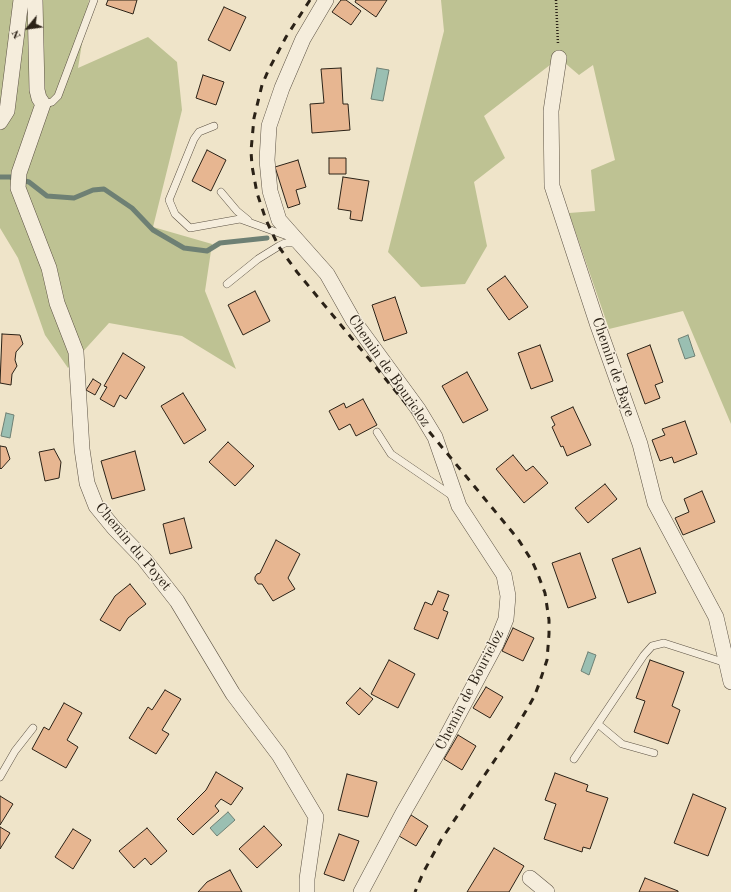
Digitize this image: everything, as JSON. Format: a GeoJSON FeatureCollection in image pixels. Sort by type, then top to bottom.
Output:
{"type":"FeatureCollection","features":[{"type":"Feature","properties":{"kind":"street"},"geometry":{"type":"LineString","coordinates":[[0,122],[7,111],[21,0]]}},
{"type":"Feature","properties":{"kind":"street"},"geometry":{"type":"LineString","coordinates":[[35,0],[37,90],[39,98],[43,104]]}},
{"type":"Feature","properties":{"kind":"street","name":"Chemin de Bouricloz"},"geometry":{"type":"LineString","coordinates":[[326,0],[303,39],[282,88],[269,126],[266,160],[270,191],[279,220],[327,274],[353,320],[418,409],[435,437],[459,506],[504,575],[508,596],[506,619],[496,644],[445,741],[402,813],[361,892]]}},
{"type":"Feature","properties":{"kind":"street","name":"Chemin de Baye"},"geometry":{"type":"LineString","coordinates":[[559,58],[551,111],[552,186],[597,323],[640,444],[655,503],[716,617],[731,682]]}},
{"type":"Feature","properties":{"kind":"street","name":"Chemin du Poyet"},"geometry":{"type":"LineString","coordinates":[[43,104],[19,173],[18,188],[49,268],[57,303],[76,352],[82,449],[87,483],[96,506],[114,528],[144,559],[177,601],[232,694],[278,755],[316,817],[307,879],[307,892]]}},
{"type":"Feature","properties":{"kind":"street"},"geometry":{"type":"LineString","coordinates":[[530,878],[547,892]]}},
{"type":"Feature","properties":{"kind":"lane"},"geometry":{"type":"LineString","coordinates":[[43,104],[52,102],[58,96],[94,0]]}},
{"type":"Feature","properties":{"kind":"lane"},"geometry":{"type":"LineString","coordinates":[[214,126],[199,132],[194,139],[169,200],[175,214],[190,228],[240,219],[298,241]]}},
{"type":"Feature","properties":{"kind":"lane"},"geometry":{"type":"LineString","coordinates":[[221,192],[237,211],[249,222]]}},
{"type":"Feature","properties":{"kind":"lane"},"geometry":{"type":"LineString","coordinates":[[227,284],[279,246],[285,243],[298,241]]}},
{"type":"Feature","properties":{"kind":"lane"},"geometry":{"type":"LineString","coordinates":[[377,432],[391,454],[456,498]]}},
{"type":"Feature","properties":{"kind":"lane"},"geometry":{"type":"LineString","coordinates":[[574,759],[644,655],[652,646],[664,642],[727,663]]}},
{"type":"Feature","properties":{"kind":"lane"},"geometry":{"type":"LineString","coordinates":[[598,724],[622,744],[654,753]]}},
{"type":"Feature","properties":{"kind":"lane"},"geometry":{"type":"LineString","coordinates":[[0,777],[15,752],[34,728]]}},
{"type":"Feature","properties":{"kind":"path"},"geometry":{"type":"LineString","coordinates":[[556,0],[559,58]]}},
{"type":"Feature","properties":{"kind":"green space"},"geometry":{"type":"Polygon","coordinates":[[[0,0],[89,0],[78,68],[148,37],[177,62],[182,110],[153,227],[212,244],[205,291],[236,369],[182,336],[109,323],[68,368],[45,335],[18,258],[0,228],[0,0]]]}},
{"type":"Feature","properties":{"kind":"green space"},"geometry":{"type":"Polygon","coordinates":[[[441,0],[731,0],[731,424],[683,311],[609,329],[569,213],[595,211],[591,170],[615,160],[593,65],[579,75],[559,58],[484,116],[505,158],[474,182],[487,246],[465,284],[421,287],[388,252],[444,31],[441,0]]]}},
{"type":"Feature","properties":{"kind":"water"},"geometry":{"type":"Polygon","coordinates":[[[377,68],[389,70],[383,101],[371,99],[377,68]]]}},
{"type":"Feature","properties":{"kind":"water"},"geometry":{"type":"Polygon","coordinates":[[[688,335],[695,356],[685,359],[678,339],[688,335]]]}},
{"type":"Feature","properties":{"kind":"water"},"geometry":{"type":"Polygon","coordinates":[[[6,413],[14,415],[10,438],[1,436],[6,413]]]}},
{"type":"Feature","properties":{"kind":"water"},"geometry":{"type":"Polygon","coordinates":[[[588,652],[596,655],[589,675],[581,671],[588,652]]]}},
{"type":"Feature","properties":{"kind":"water"},"geometry":{"type":"Polygon","coordinates":[[[228,812],[235,820],[217,836],[210,828],[228,812]]]}},
{"type":"Feature","properties":{"kind":"building"},"geometry":{"type":"Polygon","coordinates":[[[108,0],[137,0],[133,14],[106,5],[108,0]]]}},
{"type":"Feature","properties":{"kind":"building"},"geometry":{"type":"Polygon","coordinates":[[[341,0],[346,0],[361,11],[351,25],[332,12],[341,0]]]}},
{"type":"Feature","properties":{"kind":"building"},"geometry":{"type":"Polygon","coordinates":[[[356,0],[387,0],[376,17],[355,2],[356,0]]]}},
{"type":"Feature","properties":{"kind":"building"},"geometry":{"type":"Polygon","coordinates":[[[224,7],[246,17],[230,51],[208,40],[224,7]]]}},
{"type":"Feature","properties":{"kind":"building"},"geometry":{"type":"Polygon","coordinates":[[[341,68],[343,104],[348,104],[350,130],[312,133],[310,104],[324,103],[321,69],[341,68]]]}},
{"type":"Feature","properties":{"kind":"building"},"geometry":{"type":"Polygon","coordinates":[[[203,75],[224,82],[216,105],[196,98],[203,75]]]}},
{"type":"Feature","properties":{"kind":"building"},"geometry":{"type":"Polygon","coordinates":[[[207,150],[226,160],[211,191],[192,181],[207,150]]]}},
{"type":"Feature","properties":{"kind":"building"},"geometry":{"type":"Polygon","coordinates":[[[329,158],[346,158],[346,174],[329,174],[329,158]]]}},
{"type":"Feature","properties":{"kind":"building"},"geometry":{"type":"Polygon","coordinates":[[[298,160],[306,187],[296,190],[300,204],[288,208],[275,167],[298,160]]]}},
{"type":"Feature","properties":{"kind":"building"},"geometry":{"type":"Polygon","coordinates":[[[343,177],[369,181],[362,221],[350,219],[351,211],[338,209],[343,177]]]}},
{"type":"Feature","properties":{"kind":"building"},"geometry":{"type":"Polygon","coordinates":[[[505,276],[528,307],[509,320],[487,289],[505,276]]]}},
{"type":"Feature","properties":{"kind":"building"},"geometry":{"type":"Polygon","coordinates":[[[255,291],[270,321],[243,335],[228,305],[255,291]]]}},
{"type":"Feature","properties":{"kind":"building"},"geometry":{"type":"Polygon","coordinates":[[[395,297],[407,333],[384,341],[372,305],[395,297]]]}},
{"type":"Feature","properties":{"kind":"building"},"geometry":{"type":"Polygon","coordinates":[[[2,334],[20,335],[23,344],[16,352],[15,360],[17,366],[12,374],[11,385],[0,383],[2,334]]]}},
{"type":"Feature","properties":{"kind":"building"},"geometry":{"type":"Polygon","coordinates":[[[540,345],[553,381],[531,389],[518,353],[540,345]]]}},
{"type":"Feature","properties":{"kind":"building"},"geometry":{"type":"Polygon","coordinates":[[[650,345],[663,382],[655,385],[660,398],[645,404],[627,354],[650,345]]]}},
{"type":"Feature","properties":{"kind":"building"},"geometry":{"type":"Polygon","coordinates":[[[123,353],[145,367],[126,399],[120,395],[114,407],[100,399],[107,387],[104,386],[123,353]]]}},
{"type":"Feature","properties":{"kind":"building"},"geometry":{"type":"Polygon","coordinates":[[[467,372],[488,410],[463,423],[442,386],[467,372]]]}},
{"type":"Feature","properties":{"kind":"building"},"geometry":{"type":"Polygon","coordinates":[[[93,379],[101,384],[95,395],[86,390],[93,379]]]}},
{"type":"Feature","properties":{"kind":"building"},"geometry":{"type":"Polygon","coordinates":[[[183,393],[206,430],[184,444],[161,406],[183,393]]]}},
{"type":"Feature","properties":{"kind":"building"},"geometry":{"type":"Polygon","coordinates":[[[363,399],[377,425],[356,436],[350,424],[339,430],[329,411],[344,403],[346,408],[363,399]]]}},
{"type":"Feature","properties":{"kind":"building"},"geometry":{"type":"Polygon","coordinates":[[[573,407],[591,445],[567,456],[552,427],[555,425],[551,417],[573,407]]]}},
{"type":"Feature","properties":{"kind":"building"},"geometry":{"type":"Polygon","coordinates":[[[685,421],[697,454],[674,463],[672,457],[660,461],[652,440],[665,435],[662,429],[685,421]]]}},
{"type":"Feature","properties":{"kind":"building"},"geometry":{"type":"Polygon","coordinates":[[[228,442],[254,466],[235,486],[209,462],[228,442]]]}},
{"type":"Feature","properties":{"kind":"building"},"geometry":{"type":"Polygon","coordinates":[[[0,446],[6,447],[10,459],[1,469],[0,468],[0,446]]]}},
{"type":"Feature","properties":{"kind":"building"},"geometry":{"type":"Polygon","coordinates":[[[54,449],[61,462],[59,478],[45,481],[39,452],[54,449]]]}},
{"type":"Feature","properties":{"kind":"building"},"geometry":{"type":"Polygon","coordinates":[[[135,451],[145,490],[112,499],[101,461],[135,451]]]}},
{"type":"Feature","properties":{"kind":"building"},"geometry":{"type":"Polygon","coordinates":[[[513,455],[526,471],[533,466],[548,483],[524,503],[496,469],[513,455]]]}},
{"type":"Feature","properties":{"kind":"building"},"geometry":{"type":"Polygon","coordinates":[[[605,484],[617,499],[588,523],[575,508],[605,484]]]}},
{"type":"Feature","properties":{"kind":"building"},"geometry":{"type":"Polygon","coordinates":[[[702,491],[715,522],[683,535],[675,518],[689,512],[684,499],[702,491]]]}},
{"type":"Feature","properties":{"kind":"building"},"geometry":{"type":"Polygon","coordinates":[[[184,518],[192,548],[170,554],[163,524],[184,518]]]}},
{"type":"Feature","properties":{"kind":"building"},"geometry":{"type":"Polygon","coordinates":[[[276,540],[300,554],[288,578],[295,589],[273,601],[262,584],[258,584],[255,580],[255,577],[260,573],[276,540]]]}},
{"type":"Feature","properties":{"kind":"building"},"geometry":{"type":"Polygon","coordinates":[[[640,548],[656,593],[628,603],[612,559],[640,548]]]}},
{"type":"Feature","properties":{"kind":"building"},"geometry":{"type":"Polygon","coordinates":[[[580,553],[596,598],[568,608],[552,563],[580,553]]]}},
{"type":"Feature","properties":{"kind":"building"},"geometry":{"type":"Polygon","coordinates":[[[130,584],[146,604],[128,618],[120,631],[100,620],[115,596],[130,584]]]}},
{"type":"Feature","properties":{"kind":"building"},"geometry":{"type":"Polygon","coordinates":[[[438,591],[449,595],[443,610],[448,612],[438,639],[414,629],[425,602],[432,605],[438,591]]]}},
{"type":"Feature","properties":{"kind":"building"},"geometry":{"type":"Polygon","coordinates":[[[513,628],[534,638],[523,661],[502,651],[513,628]]]}},
{"type":"Feature","properties":{"kind":"building"},"geometry":{"type":"Polygon","coordinates":[[[389,660],[415,674],[398,708],[371,694],[389,660]]]}},
{"type":"Feature","properties":{"kind":"building"},"geometry":{"type":"Polygon","coordinates":[[[650,660],[684,672],[672,706],[680,710],[668,744],[634,732],[645,701],[636,698],[650,660]]]}},
{"type":"Feature","properties":{"kind":"building"},"geometry":{"type":"Polygon","coordinates":[[[486,687],[503,697],[490,718],[473,708],[486,687]]]}},
{"type":"Feature","properties":{"kind":"building"},"geometry":{"type":"Polygon","coordinates":[[[360,688],[373,699],[359,715],[346,703],[360,688]]]}},
{"type":"Feature","properties":{"kind":"building"},"geometry":{"type":"Polygon","coordinates":[[[165,690],[181,699],[162,730],[169,734],[156,754],[129,738],[148,707],[152,710],[165,690]]]}},
{"type":"Feature","properties":{"kind":"building"},"geometry":{"type":"Polygon","coordinates":[[[64,703],[82,713],[67,740],[78,747],[66,768],[32,749],[44,727],[49,730],[64,703]]]}},
{"type":"Feature","properties":{"kind":"building"},"geometry":{"type":"Polygon","coordinates":[[[458,735],[476,746],[462,770],[444,759],[458,735]]]}},
{"type":"Feature","properties":{"kind":"building"},"geometry":{"type":"Polygon","coordinates":[[[216,772],[243,788],[231,805],[221,799],[215,806],[219,811],[193,835],[177,819],[206,790],[216,772]]]}},
{"type":"Feature","properties":{"kind":"building"},"geometry":{"type":"Polygon","coordinates":[[[555,773],[588,785],[586,791],[608,798],[590,849],[583,847],[582,852],[544,839],[556,804],[545,800],[555,773]]]}},
{"type":"Feature","properties":{"kind":"building"},"geometry":{"type":"Polygon","coordinates":[[[347,774],[377,782],[368,817],[338,810],[347,774]]]}},
{"type":"Feature","properties":{"kind":"building"},"geometry":{"type":"Polygon","coordinates":[[[693,794],[726,808],[708,856],[674,843],[693,794]]]}},
{"type":"Feature","properties":{"kind":"building"},"geometry":{"type":"Polygon","coordinates":[[[0,796],[13,804],[0,825],[0,796]]]}},
{"type":"Feature","properties":{"kind":"building"},"geometry":{"type":"Polygon","coordinates":[[[411,815],[428,826],[416,846],[399,836],[411,815]]]}},
{"type":"Feature","properties":{"kind":"building"},"geometry":{"type":"Polygon","coordinates":[[[264,826],[282,845],[257,868],[239,849],[264,826]]]}},
{"type":"Feature","properties":{"kind":"building"},"geometry":{"type":"Polygon","coordinates":[[[0,827],[10,833],[0,849],[0,827]]]}},
{"type":"Feature","properties":{"kind":"building"},"geometry":{"type":"Polygon","coordinates":[[[147,828],[167,851],[151,865],[145,858],[134,868],[119,851],[147,828]]]}},
{"type":"Feature","properties":{"kind":"building"},"geometry":{"type":"Polygon","coordinates":[[[73,829],[91,840],[73,869],[55,857],[73,829]]]}},
{"type":"Feature","properties":{"kind":"building"},"geometry":{"type":"Polygon","coordinates":[[[339,834],[359,841],[344,881],[324,874],[339,834]]]}},
{"type":"Feature","properties":{"kind":"building"},"geometry":{"type":"Polygon","coordinates":[[[494,848],[524,866],[509,892],[467,892],[494,848]]]}},
{"type":"Feature","properties":{"kind":"building"},"geometry":{"type":"Polygon","coordinates":[[[230,870],[242,892],[198,892],[207,882],[230,870]]]}},
{"type":"Feature","properties":{"kind":"building"},"geometry":{"type":"Polygon","coordinates":[[[645,878],[678,891],[678,892],[639,892],[645,878]]]}},
{"type":"Feature","properties":{"kind":"waterway"},"geometry":{"type":"LineString","coordinates":[[0,177],[10,177],[29,182],[47,196],[74,198],[93,190],[104,189],[132,208],[153,230],[184,248],[207,251],[220,243],[267,238]]}},
{"type":"Feature","properties":{"kind":"railway"},"geometry":{"type":"LineString","coordinates":[[310,0],[286,37],[268,71],[262,85],[254,118],[251,151],[252,166],[257,193],[266,220],[279,247],[297,272],[518,539],[537,572],[545,593],[549,620],[547,660],[534,697],[513,733],[441,840],[423,873],[415,892]]}}]}
